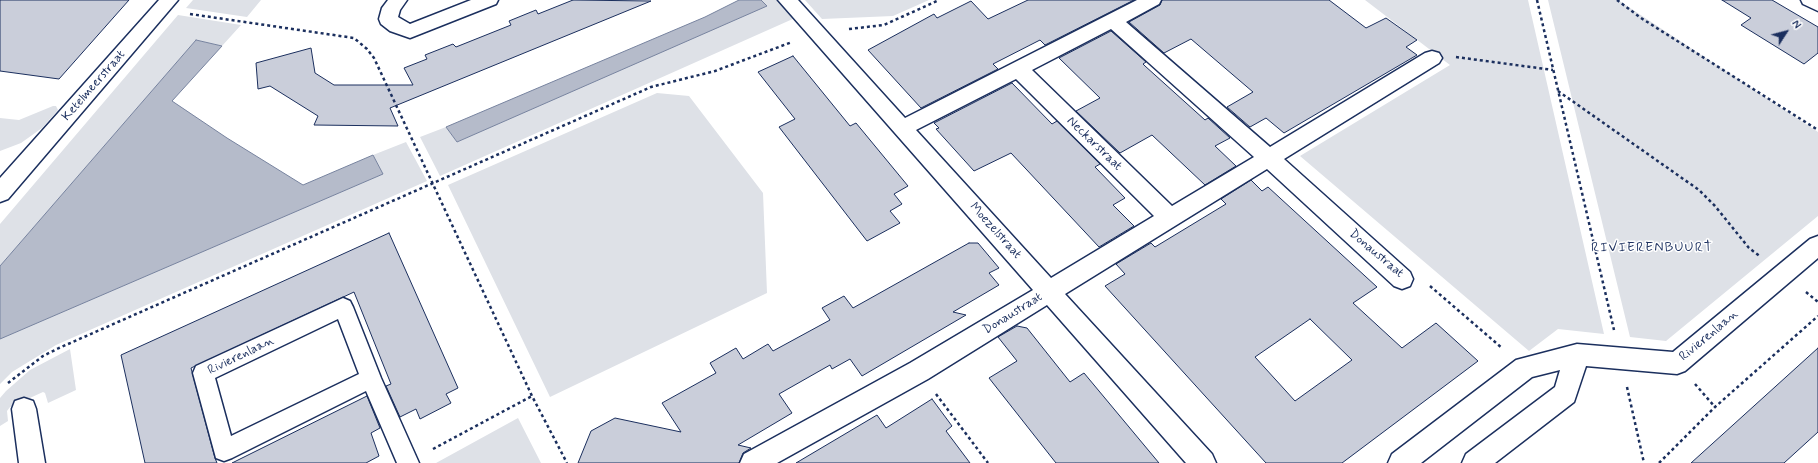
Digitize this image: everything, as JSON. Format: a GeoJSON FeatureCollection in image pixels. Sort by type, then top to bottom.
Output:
{"type":"FeatureCollection","features":[{"type":"Feature","properties":{"kind":"street"},"geometry":{"type":"LineString","coordinates":[[398,0],[391,8],[388,19],[398,26],[410,31],[489,0]]}},
{"type":"Feature","properties":{"kind":"street","name":"Moezelstraat"},"geometry":{"type":"LineString","coordinates":[[788,0],[1203,463]]}},
{"type":"Feature","properties":{"kind":"street"},"geometry":{"type":"LineString","coordinates":[[903,128],[1152,0]]}},
{"type":"Feature","properties":{"kind":"street"},"geometry":{"type":"LineString","coordinates":[[1810,0],[1818,5]]}},
{"type":"Feature","properties":{"kind":"street","name":"Ketelmeerstraat"},"geometry":{"type":"LineString","coordinates":[[0,193],[9,170],[165,5]]}},
{"type":"Feature","properties":{"kind":"street"},"geometry":{"type":"LineString","coordinates":[[1112,20],[1269,158]]}},
{"type":"Feature","properties":{"kind":"street","name":"Donaustraat"},"geometry":{"type":"LineString","coordinates":[[753,463],[919,372],[1432,58]]}},
{"type":"Feature","properties":{"kind":"street","name":"Neckarstraat"},"geometry":{"type":"LineString","coordinates":[[1018,69],[1170,218]]}},
{"type":"Feature","properties":{"kind":"street","name":"Donaustraat"},"geometry":{"type":"LineString","coordinates":[[1269,158],[1402,279]]}},
{"type":"Feature","properties":{"kind":"street","name":"Rivierenlaan"},"geometry":{"type":"LineString","coordinates":[[1401,463],[1525,368],[1576,355],[1677,362],[1818,245]]}},
{"type":"Feature","properties":{"kind":"street"},"geometry":{"type":"LineString","coordinates":[[1475,463],[1565,394],[1576,355]]}},
{"type":"Feature","properties":{"kind":"street"},"geometry":{"type":"LineString","coordinates":[[24,409],[32,463]]}},
{"type":"Feature","properties":{"kind":"lane","name":"Rivierenlaan"},"geometry":{"type":"LineString","coordinates":[[371,378],[224,451],[203,372],[343,307],[371,378],[408,463]]}},
{"type":"Feature","properties":{"kind":"path"},"geometry":{"type":"LineString","coordinates":[[5,385],[38,360],[60,348],[652,87],[715,71],[817,32],[884,25],[939,0]]}},
{"type":"Feature","properties":{"kind":"path"},"geometry":{"type":"LineString","coordinates":[[1537,0],[1621,358],[1644,463]]}},
{"type":"Feature","properties":{"kind":"path"},"geometry":{"type":"LineString","coordinates":[[1618,0],[1642,18],[1818,130]]}},
{"type":"Feature","properties":{"kind":"path"},"geometry":{"type":"LineString","coordinates":[[165,5],[354,38],[367,49],[374,58],[532,396],[567,463]]}},
{"type":"Feature","properties":{"kind":"path"},"geometry":{"type":"LineString","coordinates":[[1432,58],[1454,56],[1553,70]]}},
{"type":"Feature","properties":{"kind":"path"},"geometry":{"type":"LineString","coordinates":[[1558,91],[1699,190],[1715,206],[1749,248],[1784,273]]}},
{"type":"Feature","properties":{"kind":"path","name":"Donaustraat"},"geometry":{"type":"LineString","coordinates":[[1402,279],[1422,279],[1525,368]]}},
{"type":"Feature","properties":{"kind":"path"},"geometry":{"type":"LineString","coordinates":[[1658,463],[1715,407],[1818,316]]}},
{"type":"Feature","properties":{"kind":"path"},"geometry":{"type":"LineString","coordinates":[[919,372],[988,463]]}},
{"type":"Feature","properties":{"kind":"path"},"geometry":{"type":"LineString","coordinates":[[429,452],[532,396]]}},
{"type":"Feature","properties":{"kind":"shaded area"},"geometry":{"type":"Polygon","coordinates":[[[193,0],[261,0],[247,17],[186,8],[193,0]]]}},
{"type":"Feature","properties":{"kind":"shaded area"},"geometry":{"type":"Polygon","coordinates":[[[761,0],[777,0],[795,18],[440,176],[420,137],[446,127],[457,142],[766,6],[761,0]]]}},
{"type":"Feature","properties":{"kind":"shaded area"},"geometry":{"type":"Polygon","coordinates":[[[805,0],[929,0],[893,16],[822,19],[805,0]]]}},
{"type":"Feature","properties":{"kind":"shaded area"},"geometry":{"type":"Polygon","coordinates":[[[1365,0],[1528,0],[1604,334],[1558,329],[1529,351],[1300,156],[1450,65],[1365,0]]]}},
{"type":"Feature","properties":{"kind":"shaded area"},"geometry":{"type":"Polygon","coordinates":[[[1548,0],[1618,0],[1818,132],[1818,216],[1666,341],[1630,337],[1548,0]]]}},
{"type":"Feature","properties":{"kind":"shaded area"},"geometry":{"type":"Polygon","coordinates":[[[178,15],[241,25],[222,46],[196,40],[0,266],[0,224],[178,15]]]}},
{"type":"Feature","properties":{"kind":"shaded area"},"geometry":{"type":"Polygon","coordinates":[[[657,93],[689,96],[763,193],[767,293],[550,397],[448,185],[657,93]]]}},
{"type":"Feature","properties":{"kind":"shaded area"},"geometry":{"type":"Polygon","coordinates":[[[56,106],[58,110],[42,128],[21,143],[0,151],[0,118],[19,120],[56,106]]]}},
{"type":"Feature","properties":{"kind":"shaded area"},"geometry":{"type":"Polygon","coordinates":[[[406,142],[427,181],[56,345],[12,372],[0,384],[0,339],[383,174],[373,155],[406,142]]]}},
{"type":"Feature","properties":{"kind":"shaded area"},"geometry":{"type":"Polygon","coordinates":[[[70,349],[76,390],[48,403],[45,393],[43,392],[10,407],[7,411],[8,421],[0,426],[0,398],[6,391],[30,370],[70,349]]]}},
{"type":"Feature","properties":{"kind":"shaded area"},"geometry":{"type":"Polygon","coordinates":[[[518,418],[541,463],[436,463],[518,418]]]}},
{"type":"Feature","properties":{"kind":"water"},"geometry":{"type":"Polygon","coordinates":[[[739,0],[761,0],[767,6],[457,142],[446,127],[705,17],[739,0]]]}},
{"type":"Feature","properties":{"kind":"water"},"geometry":{"type":"Polygon","coordinates":[[[196,40],[222,46],[172,101],[227,138],[303,185],[373,155],[383,174],[0,339],[0,266],[196,40]]]}},
{"type":"Feature","properties":{"kind":"building"},"geometry":{"type":"Polygon","coordinates":[[[0,0],[129,0],[59,79],[0,71],[0,0]]]}},
{"type":"Feature","properties":{"kind":"building"},"geometry":{"type":"Polygon","coordinates":[[[573,0],[651,1],[390,108],[398,126],[314,125],[318,116],[270,86],[258,89],[256,63],[311,48],[315,73],[334,85],[413,85],[404,68],[427,59],[425,55],[453,44],[456,47],[511,25],[509,21],[536,10],[538,14],[573,0]]]}},
{"type":"Feature","properties":{"kind":"building"},"geometry":{"type":"Polygon","coordinates":[[[1028,0],[1134,0],[1045,45],[1040,40],[993,64],[998,69],[921,108],[868,50],[934,14],[937,18],[971,1],[988,19],[1028,0]]]}},
{"type":"Feature","properties":{"kind":"building"},"geometry":{"type":"Polygon","coordinates":[[[1162,0],[1329,0],[1366,28],[1386,18],[1417,40],[1406,47],[1417,55],[1284,133],[1266,118],[1250,127],[1227,107],[1253,92],[1191,39],[1164,53],[1129,22],[1160,5],[1162,0]]]}},
{"type":"Feature","properties":{"kind":"building"},"geometry":{"type":"Polygon","coordinates":[[[1722,0],[1772,0],[1818,27],[1818,53],[1804,64],[1741,25],[1751,18],[1722,0]]]}},
{"type":"Feature","properties":{"kind":"building"},"geometry":{"type":"Polygon","coordinates":[[[1111,31],[1146,62],[1143,64],[1145,66],[1205,120],[1208,118],[1230,138],[1215,146],[1236,166],[1205,185],[1152,135],[1120,153],[1076,111],[1100,98],[1059,58],[1111,31]]]}},
{"type":"Feature","properties":{"kind":"building"},"geometry":{"type":"Polygon","coordinates":[[[793,56],[850,126],[856,123],[908,186],[894,194],[902,204],[890,211],[900,223],[867,241],[779,127],[795,119],[758,72],[793,56]]]}},
{"type":"Feature","properties":{"kind":"building"},"geometry":{"type":"Polygon","coordinates":[[[1012,83],[1052,124],[1057,121],[1100,164],[1095,167],[1125,198],[1113,205],[1134,226],[1099,247],[1011,153],[974,171],[936,129],[939,128],[934,123],[1012,83]]]}},
{"type":"Feature","properties":{"kind":"building"},"geometry":{"type":"Polygon","coordinates":[[[1251,180],[1262,191],[1268,187],[1377,287],[1353,303],[1402,348],[1436,323],[1478,361],[1342,463],[1266,463],[1105,286],[1125,274],[1116,264],[1151,243],[1155,247],[1226,204],[1221,199],[1251,180]],[[1310,319],[1255,357],[1295,401],[1352,360],[1310,319]]]}},
{"type":"Feature","properties":{"kind":"building"},"geometry":{"type":"Polygon","coordinates":[[[389,233],[458,388],[446,394],[451,403],[420,419],[416,409],[400,417],[386,386],[391,384],[354,292],[191,368],[217,463],[145,463],[121,355],[389,233]]]}},
{"type":"Feature","properties":{"kind":"building"},"geometry":{"type":"Polygon","coordinates":[[[969,243],[978,243],[999,268],[989,273],[999,285],[953,312],[966,315],[862,376],[850,359],[832,369],[830,365],[779,394],[792,413],[738,445],[751,448],[743,453],[739,463],[578,463],[591,431],[615,418],[681,432],[662,403],[716,373],[710,363],[736,348],[743,359],[768,344],[773,351],[830,320],[822,308],[844,296],[853,308],[969,243]]]}},
{"type":"Feature","properties":{"kind":"building"},"geometry":{"type":"Polygon","coordinates":[[[1017,326],[1027,328],[1070,382],[1084,373],[1159,463],[1056,463],[989,378],[1017,361],[998,337],[1017,326]]]}},
{"type":"Feature","properties":{"kind":"building"},"geometry":{"type":"Polygon","coordinates":[[[1818,348],[1818,432],[1784,463],[1691,463],[1818,348]]]}},
{"type":"Feature","properties":{"kind":"building"},"geometry":{"type":"Polygon","coordinates":[[[367,396],[380,428],[371,433],[379,456],[366,463],[232,463],[367,396]]]}},
{"type":"Feature","properties":{"kind":"building"},"geometry":{"type":"Polygon","coordinates":[[[932,399],[952,426],[946,431],[970,463],[796,463],[877,415],[886,428],[932,399]]]}},
{"type":"Feature","properties":{"kind":"district","name":"RIVIERENBUURT"},"geometry":{"type":"Point","coordinates":[1652,248]}}]}
